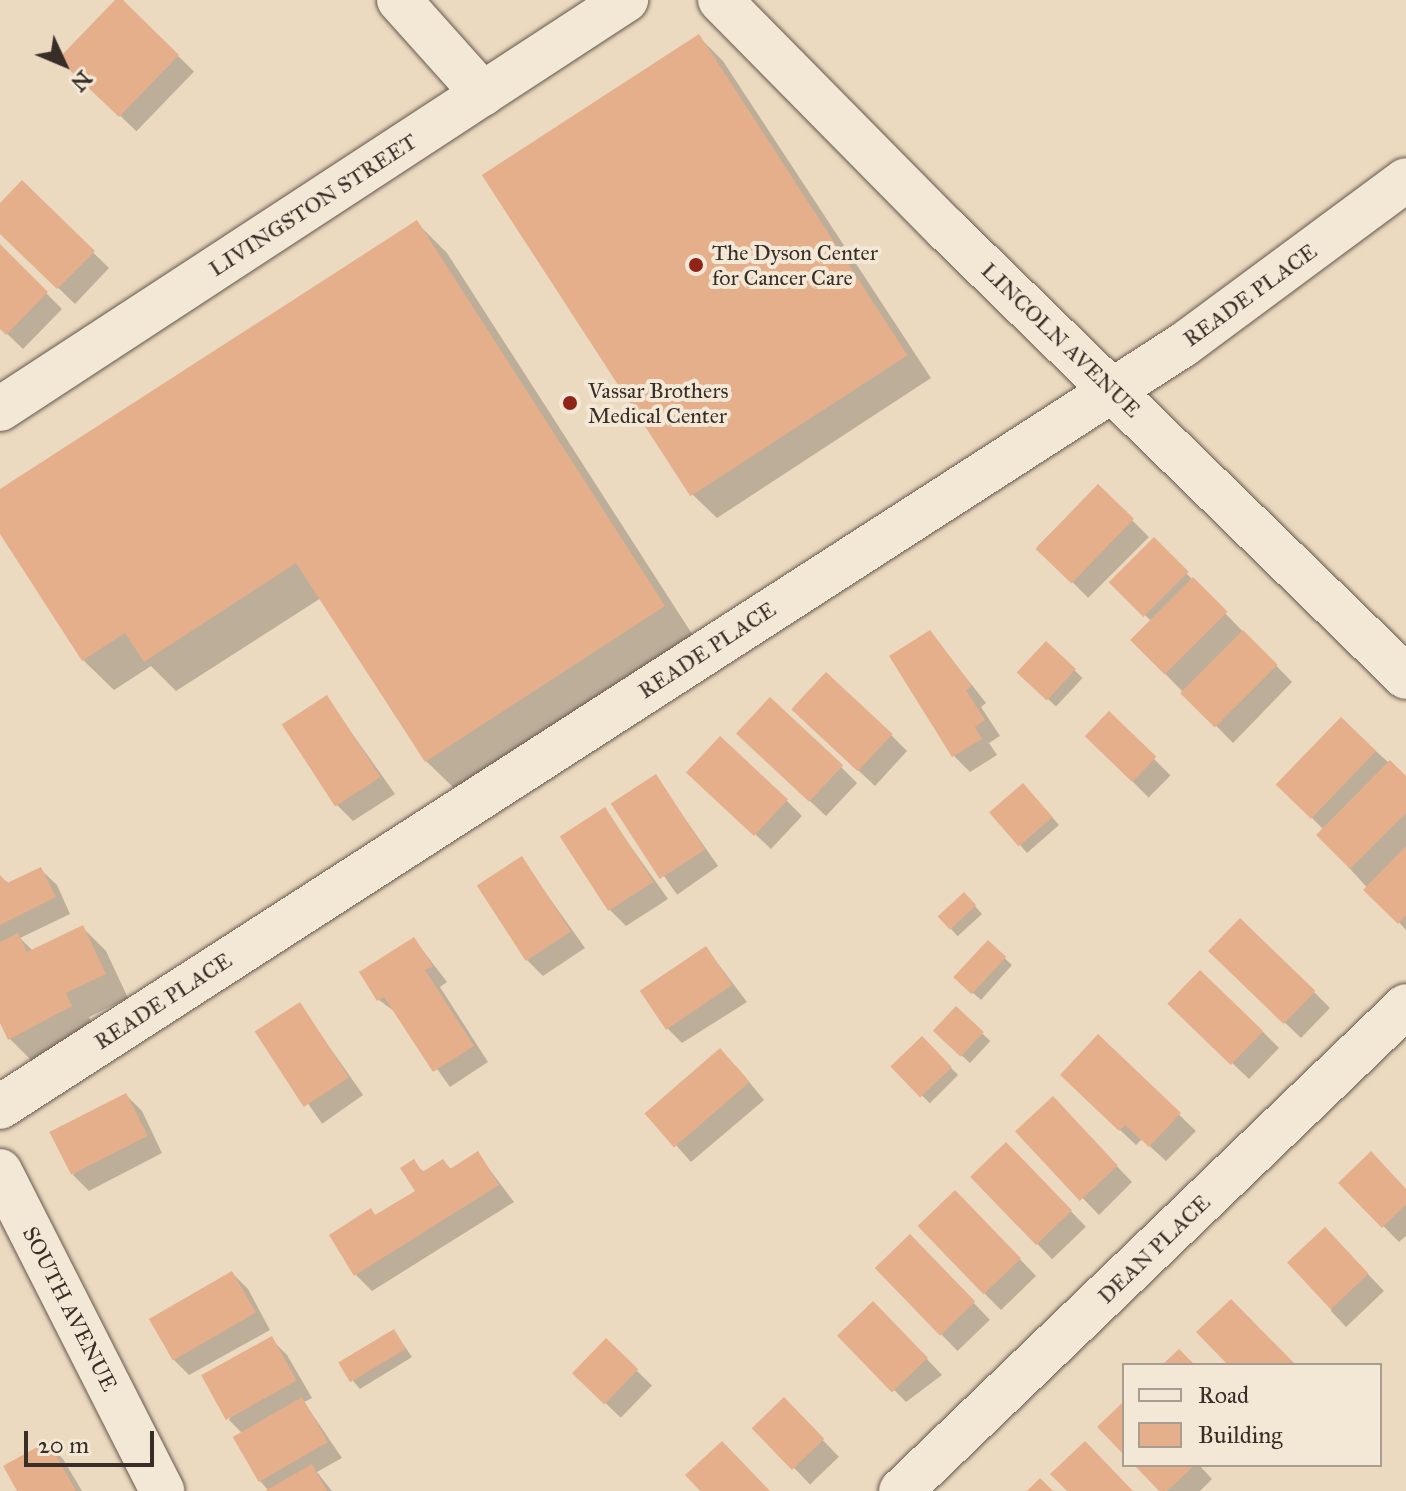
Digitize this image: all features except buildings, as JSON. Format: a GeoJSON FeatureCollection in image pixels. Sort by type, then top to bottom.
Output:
{"type":"FeatureCollection","features":[{"type":"Feature","properties":{"kind":"street"},"geometry":{"type":"LineString","coordinates":[[399,0],[483,94]]}},
{"type":"Feature","properties":{"kind":"street","name":"LIVINGSTON STREET"},"geometry":{"type":"LineString","coordinates":[[0,409],[626,0]]}},
{"type":"Feature","properties":{"kind":"street","name":"LINCOLN AVENUE"},"geometry":{"type":"LineString","coordinates":[[720,0],[1406,677]]}},
{"type":"Feature","properties":{"kind":"street","name":"READE PLACE"},"geometry":{"type":"LineString","coordinates":[[0,1107],[1183,345],[1406,180]]}},
{"type":"Feature","properties":{"kind":"street","name":"DEAN PLACE"},"geometry":{"type":"LineString","coordinates":[[901,1491],[1406,1006]]}},
{"type":"Feature","properties":{"kind":"street","name":"SOUTH AVENUE"},"geometry":{"type":"LineString","coordinates":[[0,1171],[162,1491]]}},
{"type":"Feature","properties":{"kind":"place","name":"The Dyson Center for Cancer Care"},"geometry":{"type":"Point","coordinates":[696,265]}},
{"type":"Feature","properties":{"kind":"place","name":"Vassar Brothers Medical Center"},"geometry":{"type":"Point","coordinates":[570,403]}}]}
